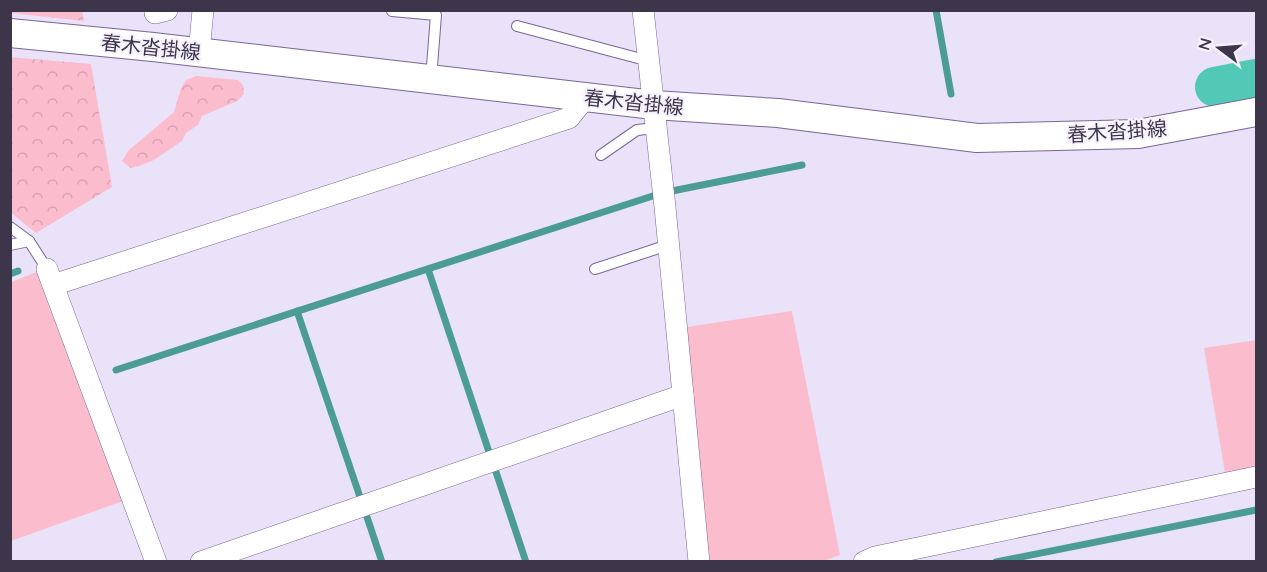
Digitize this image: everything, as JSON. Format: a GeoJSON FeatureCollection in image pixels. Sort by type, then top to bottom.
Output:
{"type":"FeatureCollection","features":[{"type":"Feature","properties":{"kind":"main road","name":"春木沓掛線"},"geometry":{"type":"LineString","coordinates":[[10,33],[199,52],[586,97],[655,116],[778,113],[976,138],[1138,134],[1257,112]]}},
{"type":"Feature","properties":{"kind":"street"},"geometry":{"type":"LineString","coordinates":[[155,10],[155,13],[167,10]]}},
{"type":"Feature","properties":{"kind":"street"},"geometry":{"type":"LineString","coordinates":[[199,52],[203,10]]}},
{"type":"Feature","properties":{"kind":"street"},"geometry":{"type":"LineString","coordinates":[[643,10],[665,207],[699,561]]}},
{"type":"Feature","properties":{"kind":"street"},"geometry":{"type":"LineString","coordinates":[[156,561],[50,277],[569,118],[586,97]]}},
{"type":"Feature","properties":{"kind":"street"},"geometry":{"type":"LineString","coordinates":[[201,561],[683,395]]}},
{"type":"Feature","properties":{"kind":"street"},"geometry":{"type":"LineString","coordinates":[[864,561],[1257,477]]}},
{"type":"Feature","properties":{"kind":"lane"},"geometry":{"type":"LineString","coordinates":[[392,11],[436,15],[431,79]]}},
{"type":"Feature","properties":{"kind":"lane"},"geometry":{"type":"LineString","coordinates":[[517,26],[649,61]]}},
{"type":"Feature","properties":{"kind":"lane"},"geometry":{"type":"LineString","coordinates":[[601,155],[655,116]]}},
{"type":"Feature","properties":{"kind":"lane"},"geometry":{"type":"LineString","coordinates":[[10,227],[28,241],[50,277]]}},
{"type":"Feature","properties":{"kind":"lane"},"geometry":{"type":"LineString","coordinates":[[10,245],[28,241]]}},
{"type":"Feature","properties":{"kind":"lane"},"geometry":{"type":"LineString","coordinates":[[595,269],[668,245]]}},
{"type":"Feature","properties":{"kind":"green space"},"geometry":{"type":"Polygon","coordinates":[[[11,10],[82,11],[84,21],[11,13],[11,10]]]}},
{"type":"Feature","properties":{"kind":"green space"},"geometry":{"type":"Polygon","coordinates":[[[10,57],[91,64],[112,187],[36,233],[11,213],[10,57]]]}},
{"type":"Feature","properties":{"kind":"green space"},"geometry":{"type":"Polygon","coordinates":[[[196,76],[238,80],[243,85],[244,94],[237,101],[202,116],[198,125],[186,133],[182,141],[154,160],[131,168],[122,161],[129,150],[174,112],[181,88],[186,80],[196,76]]]}},
{"type":"Feature","properties":{"kind":"green space"},"geometry":{"type":"Polygon","coordinates":[[[37,272],[123,501],[11,541],[11,282],[37,272]]]}},
{"type":"Feature","properties":{"kind":"green space"},"geometry":{"type":"Polygon","coordinates":[[[792,311],[840,555],[823,561],[709,561],[687,327],[792,311]]]}},
{"type":"Feature","properties":{"kind":"green space"},"geometry":{"type":"Polygon","coordinates":[[[1256,340],[1256,472],[1226,479],[1204,348],[1256,340]]]}},
{"type":"Feature","properties":{"kind":"waterway"},"geometry":{"type":"LineString","coordinates":[[936,10],[951,94]]}},
{"type":"Feature","properties":{"kind":"waterway"},"geometry":{"type":"LineString","coordinates":[[1215,87],[1256,79]]}},
{"type":"Feature","properties":{"kind":"waterway"},"geometry":{"type":"LineString","coordinates":[[116,370],[662,193],[802,165]]}},
{"type":"Feature","properties":{"kind":"waterway"},"geometry":{"type":"LineString","coordinates":[[428,269],[489,452]]}},
{"type":"Feature","properties":{"kind":"waterway"},"geometry":{"type":"LineString","coordinates":[[10,274],[18,271]]}},
{"type":"Feature","properties":{"kind":"waterway"},"geometry":{"type":"LineString","coordinates":[[297,311],[360,497]]}},
{"type":"Feature","properties":{"kind":"waterway"},"geometry":{"type":"LineString","coordinates":[[496,472],[526,562]]}},
{"type":"Feature","properties":{"kind":"waterway"},"geometry":{"type":"LineString","coordinates":[[996,562],[1256,510]]}},
{"type":"Feature","properties":{"kind":"waterway"},"geometry":{"type":"LineString","coordinates":[[367,517],[382,562]]}}]}
